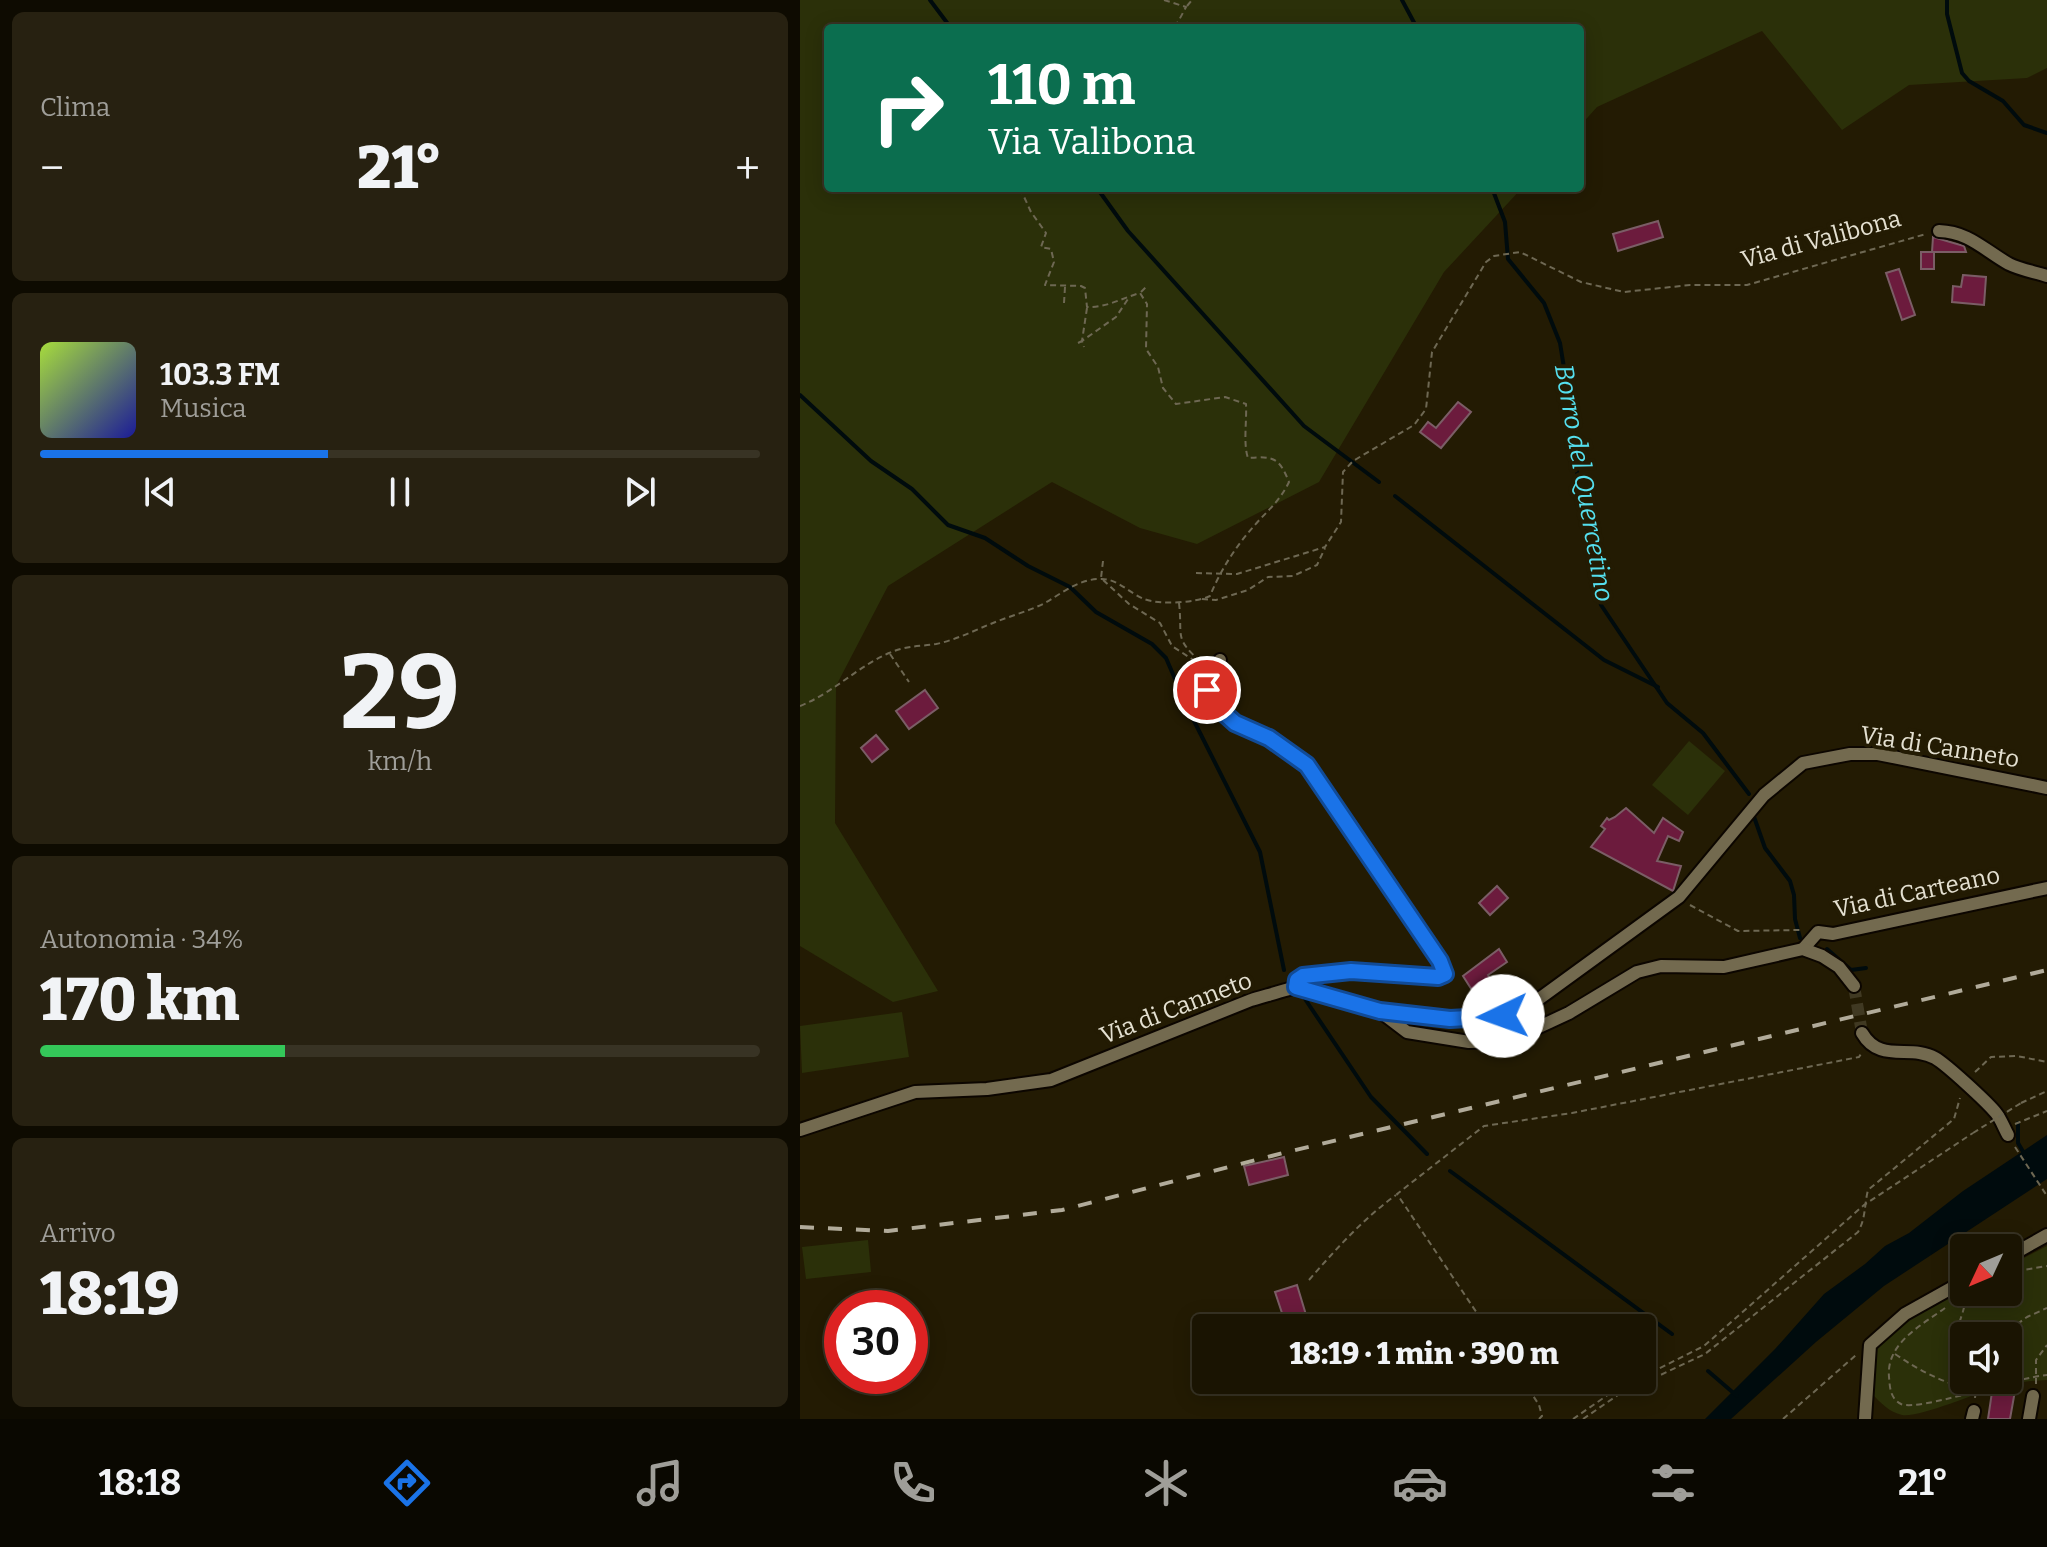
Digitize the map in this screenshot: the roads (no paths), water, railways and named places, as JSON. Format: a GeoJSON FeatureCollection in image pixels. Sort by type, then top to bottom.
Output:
{"type":"FeatureCollection","features":[{"type":"Feature","properties":{"kind":"street","name":"Via di Valibona"},"geometry":{"type":"LineString","coordinates":[[1939,231],[1953,231],[1969,237],[2011,265],[2047,276]]}},
{"type":"Feature","properties":{"kind":"street"},"geometry":{"type":"LineString","coordinates":[[1220,660],[1211,673],[1207,690],[1215,705],[1235,723],[1269,738],[1307,765],[1440,961],[1445,974],[1438,977],[1351,971],[1303,976],[1297,980],[1296,987]]}},
{"type":"Feature","properties":{"kind":"street"},"geometry":{"type":"LineString","coordinates":[[1189,678],[1211,673]]}},
{"type":"Feature","properties":{"kind":"street","name":"Via di Canneto"},"geometry":{"type":"LineString","coordinates":[[800,1130],[915,1092],[987,1089],[1051,1080],[1251,1000],[1296,987],[1380,1011],[1450,1019],[1521,1012],[1679,897],[1764,795],[1803,763],[1850,754],[1878,754],[2047,788]]}},
{"type":"Feature","properties":{"kind":"street","name":"Via di Carteano"},"geometry":{"type":"LineString","coordinates":[[1803,949],[1818,932],[1833,934],[2047,888]]}},
{"type":"Feature","properties":{"kind":"street"},"geometry":{"type":"LineString","coordinates":[[1380,1011],[1407,1032],[1469,1042],[1509,1041],[1569,1013],[1637,972],[1661,966],[1724,967],[1803,949],[1839,967],[1854,986]]}},
{"type":"Feature","properties":{"kind":"street"},"geometry":{"type":"LineString","coordinates":[[1862,1033],[1868,1042],[1886,1052],[1916,1052],[1935,1058],[1968,1080],[1996,1114],[2008,1135]]}},
{"type":"Feature","properties":{"kind":"street"},"geometry":{"type":"LineString","coordinates":[[2022,1249],[2047,1235]]}},
{"type":"Feature","properties":{"kind":"street"},"geometry":{"type":"LineString","coordinates":[[1865,1419],[1870,1345],[1905,1314],[1950,1289]]}},
{"type":"Feature","properties":{"kind":"street"},"geometry":{"type":"LineString","coordinates":[[2029,1419],[2033,1396]]}},
{"type":"Feature","properties":{"kind":"waterway"},"geometry":{"type":"LineString","coordinates":[[930,0],[948,24]]}},
{"type":"Feature","properties":{"kind":"waterway","name":"Borro del Quercetino"},"geometry":{"type":"LineString","coordinates":[[1402,0],[1415,24]]}},
{"type":"Feature","properties":{"kind":"waterway"},"geometry":{"type":"LineString","coordinates":[[1947,0],[1947,14],[1962,73],[1969,81],[2003,101],[2024,125],[2047,133]]}},
{"type":"Feature","properties":{"kind":"waterway"},"geometry":{"type":"LineString","coordinates":[[1100,192],[1128,231],[1304,426],[1379,482]]}},
{"type":"Feature","properties":{"kind":"waterway","name":"Borro del Quercetino"},"geometry":{"type":"LineString","coordinates":[[1494,192],[1505,222],[1508,259],[1544,303],[1560,343],[1574,430],[1578,484],[1601,605],[1667,703],[1703,733],[1749,794]]}},
{"type":"Feature","properties":{"kind":"waterway"},"geometry":{"type":"LineString","coordinates":[[800,395],[871,461],[912,489],[948,525],[985,538],[1028,566],[1070,587],[1096,612],[1152,644],[1166,658],[1188,709],[1260,852],[1284,970]]}},
{"type":"Feature","properties":{"kind":"waterway"},"geometry":{"type":"LineString","coordinates":[[1395,496],[1604,660],[1658,687]]}},
{"type":"Feature","properties":{"kind":"waterway","name":"Borro del Quercetino"},"geometry":{"type":"LineString","coordinates":[[1753,814],[1765,848],[1790,881],[1800,938]]}},
{"type":"Feature","properties":{"kind":"waterway","name":"Borro del Quercetino"},"geometry":{"type":"LineString","coordinates":[[1827,949],[1851,970],[1866,968]]}},
{"type":"Feature","properties":{"kind":"waterway"},"geometry":{"type":"LineString","coordinates":[[1305,999],[1371,1097],[1427,1154]]}},
{"type":"Feature","properties":{"kind":"waterway","name":"Borro del Quercetino"},"geometry":{"type":"LineString","coordinates":[[2018,1123],[2018,1143],[2025,1155]]}},
{"type":"Feature","properties":{"kind":"waterway"},"geometry":{"type":"LineString","coordinates":[[1450,1171],[1672,1334]]}},
{"type":"Feature","properties":{"kind":"waterway"},"geometry":{"type":"LineString","coordinates":[[1708,1371],[1737,1396]]}},
{"type":"Feature","properties":{"kind":"tunnel"},"geometry":{"type":"LineString","coordinates":[[1854,986],[1862,1033]]}},
{"type":"Feature","properties":{"kind":"railway"},"geometry":{"type":"LineString","coordinates":[[800,1227],[888,1231],[1062,1210],[1283,1153],[2047,970]]}}]}
